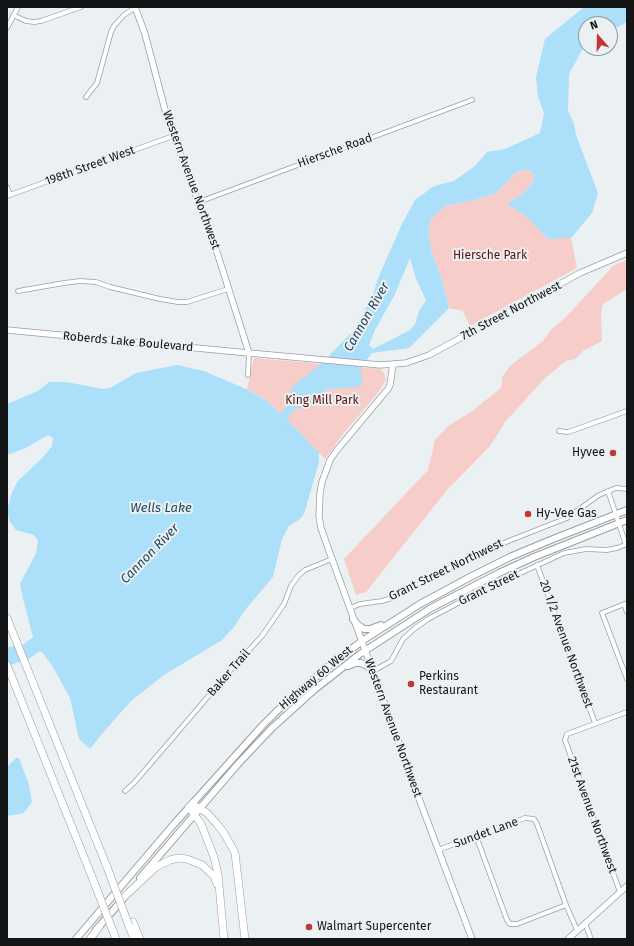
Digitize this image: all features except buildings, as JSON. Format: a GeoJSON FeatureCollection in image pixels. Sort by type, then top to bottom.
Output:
{"type":"FeatureCollection","features":[{"type":"Feature","properties":{"kind":"highway"},"geometry":{"type":"LineString","coordinates":[[7,618],[107,867],[131,924],[140,939]]}},
{"type":"Feature","properties":{"kind":"highway"},"geometry":{"type":"LineString","coordinates":[[7,665],[116,939]]}},
{"type":"Feature","properties":{"kind":"highway"},"geometry":{"type":"LineString","coordinates":[[191,806],[197,811],[212,818],[224,833],[235,853],[245,939]]}},
{"type":"Feature","properties":{"kind":"highway"},"geometry":{"type":"LineString","coordinates":[[197,811],[214,857],[218,874],[224,939]]}},
{"type":"Feature","properties":{"kind":"highway"},"geometry":{"type":"LineString","coordinates":[[124,897],[156,867],[167,861],[178,858],[191,860],[202,864],[214,876],[220,892]]}},
{"type":"Feature","properties":{"kind":"highway"},"geometry":{"type":"LineString","coordinates":[[94,882],[111,939]]}},
{"type":"Feature","properties":{"kind":"highway"},"geometry":{"type":"LineString","coordinates":[[131,924],[134,939]]}},
{"type":"Feature","properties":{"kind":"highway"},"geometry":{"type":"LineString","coordinates":[[89,939],[99,927]]}},
{"type":"Feature","properties":{"kind":"main road","name":"Highway 60 West"},"geometry":{"type":"LineString","coordinates":[[76,939],[191,806],[273,715],[309,682],[362,641],[435,595],[510,557],[627,510]]}},
{"type":"Feature","properties":{"kind":"main road","name":"Highway 60 West"},"geometry":{"type":"LineString","coordinates":[[99,927],[197,811],[272,728],[299,703],[365,650],[431,608],[492,576],[534,557],[627,520]]}},
{"type":"Feature","properties":{"kind":"main road"},"geometry":{"type":"LineString","coordinates":[[353,619],[361,627],[367,629],[377,627],[396,619]]}},
{"type":"Feature","properties":{"kind":"main road"},"geometry":{"type":"LineString","coordinates":[[338,671],[352,664],[358,663],[367,666],[373,671]]}},
{"type":"Feature","properties":{"kind":"street"},"geometry":{"type":"LineString","coordinates":[[7,28],[18,7]]}},
{"type":"Feature","properties":{"kind":"street"},"geometry":{"type":"LineString","coordinates":[[14,15],[26,21],[34,22],[81,7]]}},
{"type":"Feature","properties":{"kind":"street"},"geometry":{"type":"LineString","coordinates":[[86,96],[97,83],[114,26],[124,15],[136,7]]}},
{"type":"Feature","properties":{"kind":"street","name":"Western Avenue Northwest"},"geometry":{"type":"LineString","coordinates":[[136,7],[145,34],[173,136],[217,253],[249,353]]}},
{"type":"Feature","properties":{"kind":"street","name":"Hiersche Road"},"geometry":{"type":"LineString","coordinates":[[199,202],[472,100]]}},
{"type":"Feature","properties":{"kind":"street","name":"198th Street West"},"geometry":{"type":"LineString","coordinates":[[8,196],[173,136]]}},
{"type":"Feature","properties":{"kind":"street"},"geometry":{"type":"LineString","coordinates":[[7,187],[8,196]]}},
{"type":"Feature","properties":{"kind":"street","name":"7th Street Northwest"},"geometry":{"type":"LineString","coordinates":[[249,353],[370,364],[393,364],[406,362],[429,355],[580,273],[627,253]]}},
{"type":"Feature","properties":{"kind":"street"},"geometry":{"type":"LineString","coordinates":[[18,291],[64,282],[96,282],[132,292],[178,302],[187,302],[228,289]]}},
{"type":"Feature","properties":{"kind":"street","name":"Roberds Lake Boulevard"},"geometry":{"type":"LineString","coordinates":[[7,330],[249,353]]}},
{"type":"Feature","properties":{"kind":"street"},"geometry":{"type":"LineString","coordinates":[[248,376],[249,353]]}},
{"type":"Feature","properties":{"kind":"street","name":"Western Avenue Northwest"},"geometry":{"type":"LineString","coordinates":[[393,364],[388,389],[330,460],[322,482],[319,516],[321,528],[353,619],[472,939]]}},
{"type":"Feature","properties":{"kind":"street"},"geometry":{"type":"LineString","coordinates":[[559,431],[564,432],[574,430],[627,411]]}},
{"type":"Feature","properties":{"kind":"street","name":"Grant Street Northwest"},"geometry":{"type":"LineString","coordinates":[[350,608],[360,604],[395,597],[470,557],[567,518],[599,495],[616,488],[627,489]]}},
{"type":"Feature","properties":{"kind":"street","name":"Grant Street"},"geometry":{"type":"LineString","coordinates":[[373,671],[391,661],[403,639],[410,632],[424,622],[477,593],[564,553],[575,551],[607,550],[627,544],[618,524],[608,492]]}},
{"type":"Feature","properties":{"kind":"street","name":"Baker Trail"},"geometry":{"type":"LineString","coordinates":[[125,791],[134,784],[236,664],[262,636],[284,604],[291,586],[299,575],[305,570],[332,559]]}},
{"type":"Feature","properties":{"kind":"street","name":"20 1/2 Avenue Northwest"},"geometry":{"type":"LineString","coordinates":[[537,565],[595,723]]}},
{"type":"Feature","properties":{"kind":"street"},"geometry":{"type":"LineString","coordinates":[[627,612],[626,604],[602,613],[627,679]]}},
{"type":"Feature","properties":{"kind":"street"},"geometry":{"type":"LineString","coordinates":[[595,723],[627,712]]}},
{"type":"Feature","properties":{"kind":"street","name":"21st Avenue Northwest"},"geometry":{"type":"LineString","coordinates":[[595,723],[570,733],[566,737],[566,744],[620,892]]}},
{"type":"Feature","properties":{"kind":"street","name":"Sundet Lane"},"geometry":{"type":"LineString","coordinates":[[438,850],[530,817],[534,819],[537,824],[566,905]]}},
{"type":"Feature","properties":{"kind":"street"},"geometry":{"type":"LineString","coordinates":[[476,836],[507,920],[510,924],[517,924],[566,905],[577,930]]}},
{"type":"Feature","properties":{"kind":"street"},"geometry":{"type":"LineString","coordinates":[[568,939],[627,886]]}},
{"type":"Feature","properties":{"kind":"street"},"geometry":{"type":"LineString","coordinates":[[585,923],[591,939]]}},
{"type":"Feature","properties":{"kind":"green space","name":"Hiersche Park"},"geometry":{"type":"Polygon","coordinates":[[[526,169],[535,175],[532,184],[523,193],[507,204],[527,217],[548,239],[571,238],[577,268],[470,326],[463,311],[449,308],[441,276],[432,253],[428,232],[431,219],[445,206],[475,200],[496,193],[515,173],[526,169]]]}},
{"type":"Feature","properties":{"kind":"green space"},"geometry":{"type":"Polygon","coordinates":[[[627,260],[627,290],[603,304],[601,314],[602,341],[583,351],[575,359],[566,361],[545,378],[505,422],[490,446],[447,490],[366,592],[356,595],[344,559],[428,470],[435,440],[448,426],[471,412],[501,388],[502,377],[511,365],[543,341],[550,331],[565,318],[613,266],[627,260]]]}},
{"type":"Feature","properties":{"kind":"green space","name":"King Mill Park"},"geometry":{"type":"Polygon","coordinates":[[[254,358],[380,369],[384,373],[386,380],[377,394],[344,433],[325,459],[285,415],[279,413],[266,400],[247,389],[254,358]]]}},
{"type":"Feature","properties":{"kind":"water"},"geometry":{"type":"Polygon","coordinates":[[[584,7],[627,7],[627,22],[618,27],[618,16],[578,16],[579,56],[569,74],[568,111],[598,193],[592,213],[571,238],[548,239],[527,217],[507,204],[523,193],[532,184],[535,175],[526,169],[515,173],[496,193],[475,200],[445,206],[431,219],[428,232],[432,253],[441,276],[449,308],[409,348],[372,353],[360,369],[363,382],[357,387],[327,389],[314,402],[299,409],[288,399],[292,387],[324,361],[354,330],[372,297],[379,276],[401,226],[415,200],[434,186],[454,181],[475,166],[487,152],[505,149],[540,133],[544,113],[538,97],[536,77],[545,39],[584,7]],[[410,258],[394,296],[375,330],[369,345],[373,349],[410,330],[415,324],[419,311],[426,300],[416,279],[410,258]]]}},
{"type":"Feature","properties":{"kind":"water","name":"Wells Lake"},"geometry":{"type":"Polygon","coordinates":[[[177,365],[204,371],[246,389],[266,400],[279,413],[285,415],[319,452],[319,462],[304,514],[300,519],[289,526],[282,539],[273,577],[245,610],[234,627],[222,640],[164,675],[131,701],[90,749],[79,739],[70,698],[53,667],[42,652],[38,652],[29,659],[7,666],[7,648],[18,644],[20,647],[33,637],[20,584],[36,554],[38,540],[34,535],[16,530],[10,522],[7,511],[11,495],[17,482],[44,456],[52,446],[53,438],[48,435],[26,448],[7,455],[7,404],[38,391],[49,382],[66,382],[103,389],[110,388],[136,373],[177,365]]]}},
{"type":"Feature","properties":{"kind":"water"},"geometry":{"type":"Polygon","coordinates":[[[16,758],[19,758],[29,785],[32,802],[24,813],[7,816],[7,767],[16,758]]]}},
{"type":"Feature","properties":{"kind":"waterway","name":"Cannon River"},"geometry":{"type":"LineString","coordinates":[[278,423],[294,404],[303,397]]}},
{"type":"Feature","properties":{"kind":"place","name":"Hyvee"},"geometry":{"type":"Point","coordinates":[613,453]}},
{"type":"Feature","properties":{"kind":"place","name":"Hy-Vee Gas"},"geometry":{"type":"Point","coordinates":[528,514]}},
{"type":"Feature","properties":{"kind":"place","name":"Perkins Restaurant"},"geometry":{"type":"Point","coordinates":[411,684]}},
{"type":"Feature","properties":{"kind":"place","name":"Walmart Supercenter"},"geometry":{"type":"Point","coordinates":[309,927]}}]}
